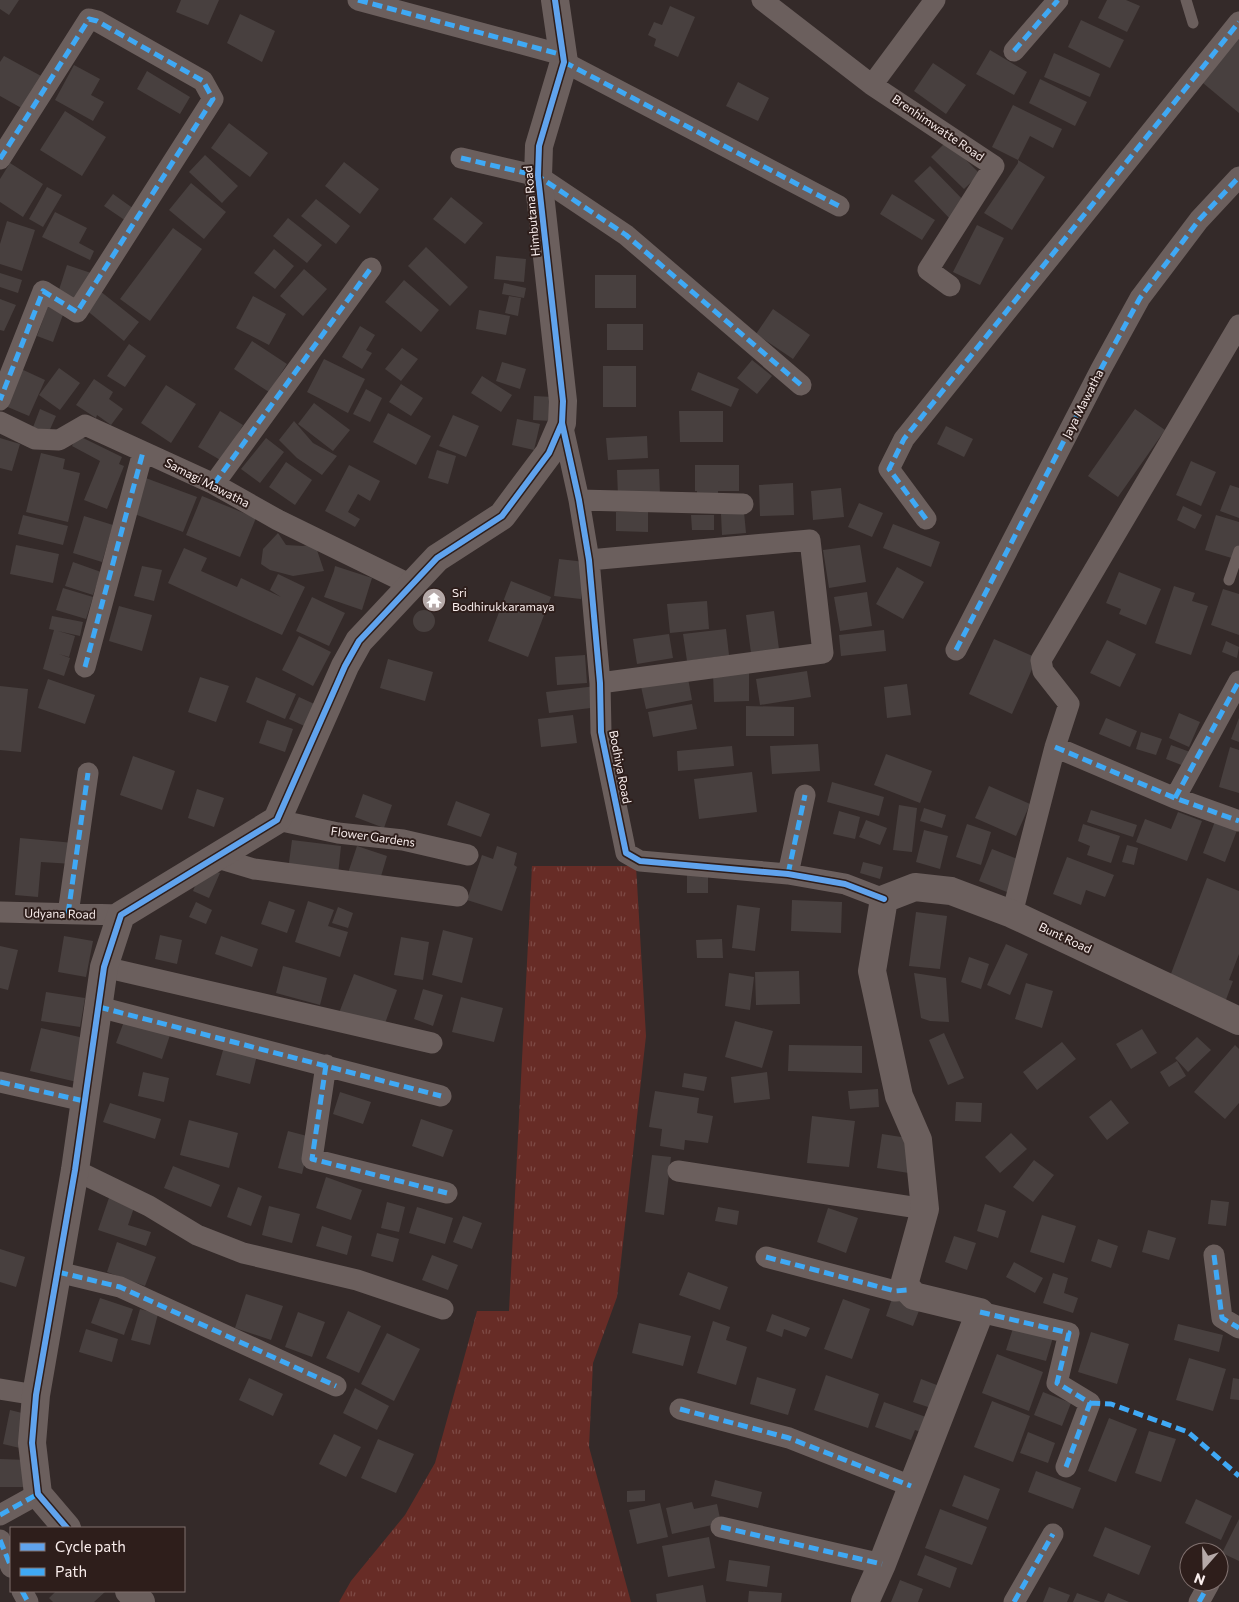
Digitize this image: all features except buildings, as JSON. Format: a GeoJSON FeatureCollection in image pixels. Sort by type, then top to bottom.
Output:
{"type":"FeatureCollection","features":[{"type":"Feature","properties":{"kind":"street"},"geometry":{"type":"LineString","coordinates":[[358,0],[564,58],[839,206]]}},
{"type":"Feature","properties":{"kind":"street","name":"Himbutana Road"},"geometry":{"type":"LineString","coordinates":[[555,0],[564,58],[539,146],[538,176],[563,401],[562,423]]}},
{"type":"Feature","properties":{"kind":"street","name":"Brenhimwatte Road"},"geometry":{"type":"LineString","coordinates":[[762,0],[872,85],[994,166],[928,270],[950,286]]}},
{"type":"Feature","properties":{"kind":"street"},"geometry":{"type":"LineString","coordinates":[[872,85],[935,0]]}},
{"type":"Feature","properties":{"kind":"street"},"geometry":{"type":"LineString","coordinates":[[1014,51],[1058,0]]}},
{"type":"Feature","properties":{"kind":"street"},"geometry":{"type":"LineString","coordinates":[[0,159],[88,19],[98,21],[203,81],[212,99],[78,312],[43,291],[0,400]]}},
{"type":"Feature","properties":{"kind":"street"},"geometry":{"type":"LineString","coordinates":[[926,519],[889,469],[904,439],[1239,22]]}},
{"type":"Feature","properties":{"kind":"street"},"geometry":{"type":"LineString","coordinates":[[461,158],[538,176],[626,234],[800,385]]}},
{"type":"Feature","properties":{"kind":"street","name":"Jaya Mawatha"},"geometry":{"type":"LineString","coordinates":[[956,650],[1101,369],[1140,298],[1199,220],[1239,177]]}},
{"type":"Feature","properties":{"kind":"street"},"geometry":{"type":"LineString","coordinates":[[214,484],[371,268]]}},
{"type":"Feature","properties":{"kind":"street"},"geometry":{"type":"LineString","coordinates":[[1012,914],[1069,704],[1043,671],[1041,660],[1239,325]]}},
{"type":"Feature","properties":{"kind":"street","name":"Samagi Mawatha"},"geometry":{"type":"LineString","coordinates":[[0,422],[35,439],[59,440],[85,425],[214,484],[278,520],[411,585]]}},
{"type":"Feature","properties":{"kind":"street"},"geometry":{"type":"LineString","coordinates":[[66,1527],[38,1494],[32,1443],[36,1395],[75,1170],[104,967],[120,915],[277,820],[345,666],[359,641],[437,558],[502,516],[549,453],[562,423]]}},
{"type":"Feature","properties":{"kind":"street","name":"Bodhiya Road"},"geometry":{"type":"LineString","coordinates":[[562,423],[580,500],[589,560],[600,683],[601,732],[626,853],[640,861],[788,874],[845,884],[884,899]]}},
{"type":"Feature","properties":{"kind":"street"},"geometry":{"type":"LineString","coordinates":[[84,667],[143,452]]}},
{"type":"Feature","properties":{"kind":"street"},"geometry":{"type":"LineString","coordinates":[[580,500],[743,504]]}},
{"type":"Feature","properties":{"kind":"street"},"geometry":{"type":"LineString","coordinates":[[589,560],[810,540],[823,653],[600,683]]}},
{"type":"Feature","properties":{"kind":"street"},"geometry":{"type":"LineString","coordinates":[[1175,798],[1239,681]]}},
{"type":"Feature","properties":{"kind":"street"},"geometry":{"type":"LineString","coordinates":[[1056,748],[1175,798],[1239,821]]}},
{"type":"Feature","properties":{"kind":"street"},"geometry":{"type":"LineString","coordinates":[[68,914],[88,774]]}},
{"type":"Feature","properties":{"kind":"street"},"geometry":{"type":"LineString","coordinates":[[788,874],[805,795]]}},
{"type":"Feature","properties":{"kind":"street","name":"Flower Gardens"},"geometry":{"type":"LineString","coordinates":[[277,820],[338,833],[403,840],[468,855]]}},
{"type":"Feature","properties":{"kind":"street"},"geometry":{"type":"LineString","coordinates":[[214,857],[254,869],[458,896]]}},
{"type":"Feature","properties":{"kind":"street","name":"Bunt Road"},"geometry":{"type":"LineString","coordinates":[[884,899],[915,887],[951,892],[1012,914],[1239,1021]]}},
{"type":"Feature","properties":{"kind":"street"},"geometry":{"type":"LineString","coordinates":[[884,899],[872,971],[899,1096],[918,1140],[924,1208],[904,1285],[914,1296],[1069,1333],[1056,1383],[1090,1403],[1066,1466]]}},
{"type":"Feature","properties":{"kind":"street","name":"Udyana Road"},"geometry":{"type":"LineString","coordinates":[[0,912],[120,915]]}},
{"type":"Feature","properties":{"kind":"street"},"geometry":{"type":"LineString","coordinates":[[104,967],[432,1043]]}},
{"type":"Feature","properties":{"kind":"street"},"geometry":{"type":"LineString","coordinates":[[99,1007],[441,1096]]}},
{"type":"Feature","properties":{"kind":"street"},"geometry":{"type":"LineString","coordinates":[[326,1065],[312,1159],[447,1193]]}},
{"type":"Feature","properties":{"kind":"street"},"geometry":{"type":"LineString","coordinates":[[0,1082],[84,1101]]}},
{"type":"Feature","properties":{"kind":"street"},"geometry":{"type":"LineString","coordinates":[[75,1170],[150,1206],[197,1235],[243,1253],[357,1280],[443,1309]]}},
{"type":"Feature","properties":{"kind":"street"},"geometry":{"type":"LineString","coordinates":[[678,1171],[924,1208]]}},
{"type":"Feature","properties":{"kind":"street"},"geometry":{"type":"LineString","coordinates":[[1214,1255],[1222,1318],[1239,1328]]}},
{"type":"Feature","properties":{"kind":"street"},"geometry":{"type":"LineString","coordinates":[[766,1257],[895,1291],[908,1290]]}},
{"type":"Feature","properties":{"kind":"street"},"geometry":{"type":"LineString","coordinates":[[58,1272],[120,1287],[336,1386]]}},
{"type":"Feature","properties":{"kind":"street"},"geometry":{"type":"LineString","coordinates":[[865,1602],[882,1564],[980,1312]]}},
{"type":"Feature","properties":{"kind":"street"},"geometry":{"type":"LineString","coordinates":[[0,1389],[36,1395]]}},
{"type":"Feature","properties":{"kind":"street"},"geometry":{"type":"LineString","coordinates":[[680,1409],[789,1438],[911,1486]]}},
{"type":"Feature","properties":{"kind":"street"},"geometry":{"type":"LineString","coordinates":[[0,1515],[38,1494]]}},
{"type":"Feature","properties":{"kind":"street"},"geometry":{"type":"LineString","coordinates":[[721,1527],[882,1564]]}},
{"type":"Feature","properties":{"kind":"street"},"geometry":{"type":"LineString","coordinates":[[1014,1602],[1053,1534]]}},
{"type":"Feature","properties":{"kind":"street"},"geometry":{"type":"LineString","coordinates":[[0,1540],[10,1565]]}},
{"type":"Feature","properties":{"kind":"street"},"geometry":{"type":"LineString","coordinates":[[130,1592],[141,1602]]}},
{"type":"Feature","properties":{"kind":"lane"},"geometry":{"type":"LineString","coordinates":[[1186,0],[1193,23]]}},
{"type":"Feature","properties":{"kind":"lane"},"geometry":{"type":"LineString","coordinates":[[1229,580],[1239,551]]}},
{"type":"Feature","properties":{"kind":"green space"},"geometry":{"type":"Polygon","coordinates":[[[532,866],[636,866],[646,1036],[617,1297],[593,1363],[589,1447],[631,1602],[339,1602],[351,1581],[405,1515],[435,1463],[477,1311],[509,1311],[532,866]]]}},
{"type":"Feature","properties":{"kind":"marked path"},"geometry":{"type":"LineString","coordinates":[[358,0],[563,55]]}},
{"type":"Feature","properties":{"kind":"marked path"},"geometry":{"type":"LineString","coordinates":[[1014,51],[1058,0]]}},
{"type":"Feature","properties":{"kind":"marked path"},"geometry":{"type":"LineString","coordinates":[[0,159],[89,19],[97,21],[203,81],[213,99],[77,312],[43,291],[0,400]]}},
{"type":"Feature","properties":{"kind":"marked path"},"geometry":{"type":"LineString","coordinates":[[926,519],[889,469],[904,439],[1239,22]]}},
{"type":"Feature","properties":{"kind":"marked path"},"geometry":{"type":"LineString","coordinates":[[564,62],[839,206]]}},
{"type":"Feature","properties":{"kind":"marked path"},"geometry":{"type":"LineString","coordinates":[[461,158],[538,176],[626,235],[801,385]]}},
{"type":"Feature","properties":{"kind":"marked path"},"geometry":{"type":"LineString","coordinates":[[956,650],[1101,369],[1140,298],[1199,220],[1239,177]]}},
{"type":"Feature","properties":{"kind":"marked path"},"geometry":{"type":"LineString","coordinates":[[214,484],[371,268]]}},
{"type":"Feature","properties":{"kind":"marked path"},"geometry":{"type":"LineString","coordinates":[[85,667],[143,452]]}},
{"type":"Feature","properties":{"kind":"marked path"},"geometry":{"type":"LineString","coordinates":[[1175,798],[1239,681]]}},
{"type":"Feature","properties":{"kind":"marked path"},"geometry":{"type":"LineString","coordinates":[[1055,747],[1175,798],[1239,821]]}},
{"type":"Feature","properties":{"kind":"marked path"},"geometry":{"type":"LineString","coordinates":[[68,914],[88,773]]}},
{"type":"Feature","properties":{"kind":"marked path"},"geometry":{"type":"LineString","coordinates":[[788,874],[805,795]]}},
{"type":"Feature","properties":{"kind":"marked path"},"geometry":{"type":"LineString","coordinates":[[99,1007],[441,1096]]}},
{"type":"Feature","properties":{"kind":"marked path"},"geometry":{"type":"LineString","coordinates":[[326,1065],[312,1159],[447,1193]]}},
{"type":"Feature","properties":{"kind":"marked path"},"geometry":{"type":"LineString","coordinates":[[0,1082],[84,1101]]}},
{"type":"Feature","properties":{"kind":"marked path"},"geometry":{"type":"LineString","coordinates":[[1214,1255],[1222,1318],[1239,1328]]}},
{"type":"Feature","properties":{"kind":"marked path"},"geometry":{"type":"LineString","coordinates":[[766,1257],[895,1291],[908,1290]]}},
{"type":"Feature","properties":{"kind":"marked path"},"geometry":{"type":"LineString","coordinates":[[58,1272],[120,1287],[336,1386]]}},
{"type":"Feature","properties":{"kind":"marked path"},"geometry":{"type":"LineString","coordinates":[[980,1312],[1069,1333],[1057,1383],[1090,1403],[1066,1467]]}},
{"type":"Feature","properties":{"kind":"marked path"},"geometry":{"type":"LineString","coordinates":[[1090,1403],[1111,1404],[1188,1432],[1239,1476]]}},
{"type":"Feature","properties":{"kind":"marked path"},"geometry":{"type":"LineString","coordinates":[[680,1409],[789,1438],[911,1486]]}},
{"type":"Feature","properties":{"kind":"marked path"},"geometry":{"type":"LineString","coordinates":[[0,1515],[38,1494]]}},
{"type":"Feature","properties":{"kind":"marked path"},"geometry":{"type":"LineString","coordinates":[[721,1527],[882,1564]]}},
{"type":"Feature","properties":{"kind":"marked path"},"geometry":{"type":"LineString","coordinates":[[1014,1602],[1053,1534]]}},
{"type":"Feature","properties":{"kind":"marked path"},"geometry":{"type":"LineString","coordinates":[[0,1540],[10,1565]]}},
{"type":"Feature","properties":{"kind":"marked path"},"geometry":{"type":"LineString","coordinates":[[23,1592],[28,1602]]}},
{"type":"Feature","properties":{"kind":"marked path"},"geometry":{"type":"LineString","coordinates":[[1199,1602],[1205,1592]]}},
{"type":"Feature","properties":{"kind":"cycle path"},"geometry":{"type":"LineString","coordinates":[[555,0],[564,62],[539,146],[538,176],[563,401],[562,423],[579,500],[589,560],[600,683],[601,732],[626,853],[640,861],[788,874],[845,884],[884,899]]}},
{"type":"Feature","properties":{"kind":"cycle path"},"geometry":{"type":"LineString","coordinates":[[66,1527],[38,1494],[32,1443],[36,1395],[75,1170],[104,967],[121,915],[277,820],[345,666],[359,641],[437,558],[502,516],[549,453],[562,423]]}},
{"type":"Feature","properties":{"kind":"place","name":"Sri Bodhirukkaramaya"},"geometry":{"type":"Point","coordinates":[434,600]}}]}
